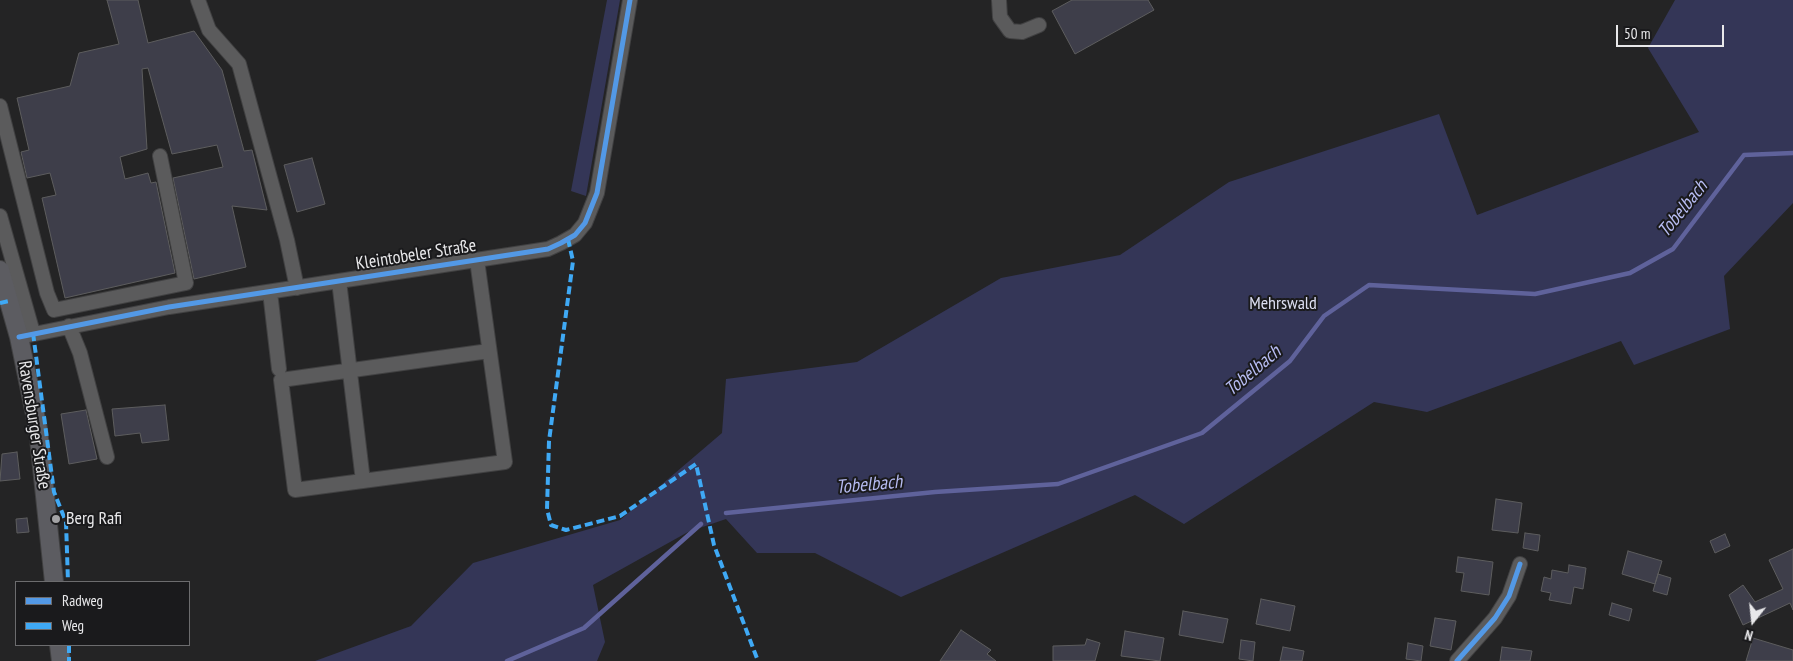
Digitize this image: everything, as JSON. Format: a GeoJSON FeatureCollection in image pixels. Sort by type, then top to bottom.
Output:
{"type":"FeatureCollection","features":[{"type":"Feature","properties":{"kind":"main road","name":"Ravensburger Straße"},"geometry":{"type":"LineString","coordinates":[[0,270],[3,290],[26,335],[54,581]]}},
{"type":"Feature","properties":{"kind":"main road"},"geometry":{"type":"LineString","coordinates":[[59,646],[60,661]]}},
{"type":"Feature","properties":{"kind":"street"},"geometry":{"type":"LineString","coordinates":[[198,0],[209,30],[239,64],[287,240],[297,288]]}},
{"type":"Feature","properties":{"kind":"street","name":"Kleintobeler Straße"},"geometry":{"type":"LineString","coordinates":[[26,335],[169,307],[548,249],[575,235],[585,223],[597,193],[630,0]]}},
{"type":"Feature","properties":{"kind":"street"},"geometry":{"type":"LineString","coordinates":[[999,0],[1000,16],[1010,31],[1022,32],[1039,25]]}},
{"type":"Feature","properties":{"kind":"street"},"geometry":{"type":"LineString","coordinates":[[0,106],[47,293],[54,310],[186,283],[160,156]]}},
{"type":"Feature","properties":{"kind":"street"},"geometry":{"type":"LineString","coordinates":[[0,216],[26,335]]}},
{"type":"Feature","properties":{"kind":"street"},"geometry":{"type":"LineString","coordinates":[[477,260],[505,462],[295,490],[281,380],[489,351]]}},
{"type":"Feature","properties":{"kind":"street"},"geometry":{"type":"LineString","coordinates":[[338,281],[363,481]]}},
{"type":"Feature","properties":{"kind":"street"},"geometry":{"type":"LineString","coordinates":[[270,292],[279,369]]}},
{"type":"Feature","properties":{"kind":"street"},"geometry":{"type":"LineString","coordinates":[[70,326],[80,353],[107,457]]}},
{"type":"Feature","properties":{"kind":"street"},"geometry":{"type":"LineString","coordinates":[[1457,661],[1495,618],[1509,596],[1520,564]]}},
{"type":"Feature","properties":{"kind":"green space"},"geometry":{"type":"Polygon","coordinates":[[[607,0],[620,0],[586,196],[571,191],[607,0]]]}},
{"type":"Feature","properties":{"kind":"green space","name":"Mehrswald"},"geometry":{"type":"Polygon","coordinates":[[[1675,0],[1793,0],[1793,203],[1724,276],[1730,329],[1634,365],[1621,341],[1427,412],[1374,402],[1184,524],[1135,495],[901,597],[815,553],[757,553],[726,519],[688,532],[593,585],[605,642],[597,661],[315,661],[411,626],[473,563],[620,520],[722,433],[726,379],[857,362],[1001,278],[1120,255],[1229,182],[1439,114],[1477,215],[1699,132],[1648,48],[1675,0]]]}},
{"type":"Feature","properties":{"kind":"building"},"geometry":{"type":"Polygon","coordinates":[[[107,0],[138,0],[148,43],[194,31],[222,70],[244,151],[252,150],[267,210],[232,206],[246,267],[194,279],[173,178],[223,167],[217,145],[172,154],[148,68],[142,69],[147,149],[120,157],[125,179],[148,173],[151,183],[156,182],[175,273],[65,298],[42,198],[56,195],[50,173],[27,178],[21,152],[29,150],[17,98],[70,86],[79,53],[119,44],[107,0]]]}},
{"type":"Feature","properties":{"kind":"building"},"geometry":{"type":"Polygon","coordinates":[[[1072,0],[1148,0],[1154,10],[1075,54],[1052,11],[1072,0]]]}},
{"type":"Feature","properties":{"kind":"building"},"geometry":{"type":"Polygon","coordinates":[[[312,158],[325,204],[297,212],[284,165],[312,158]]]}},
{"type":"Feature","properties":{"kind":"building"},"geometry":{"type":"Polygon","coordinates":[[[165,405],[169,440],[142,443],[140,433],[115,436],[112,409],[165,405]]]}},
{"type":"Feature","properties":{"kind":"building"},"geometry":{"type":"Polygon","coordinates":[[[86,410],[97,459],[69,464],[61,414],[86,410]]]}},
{"type":"Feature","properties":{"kind":"building"},"geometry":{"type":"Polygon","coordinates":[[[17,452],[20,479],[0,481],[2,454],[17,452]]]}},
{"type":"Feature","properties":{"kind":"building"},"geometry":{"type":"Polygon","coordinates":[[[1496,499],[1522,503],[1518,533],[1492,530],[1496,499]]]}},
{"type":"Feature","properties":{"kind":"building"},"geometry":{"type":"Polygon","coordinates":[[[27,518],[29,532],[17,533],[16,519],[27,518]]]}},
{"type":"Feature","properties":{"kind":"building"},"geometry":{"type":"Polygon","coordinates":[[[1525,533],[1540,535],[1538,551],[1523,548],[1525,533]]]}},
{"type":"Feature","properties":{"kind":"building"},"geometry":{"type":"Polygon","coordinates":[[[1725,534],[1730,546],[1715,553],[1710,541],[1725,534]]]}},
{"type":"Feature","properties":{"kind":"building"},"geometry":{"type":"Polygon","coordinates":[[[1793,549],[1793,610],[1790,603],[1743,625],[1729,595],[1743,585],[1755,602],[1783,589],[1769,560],[1793,549]]]}},
{"type":"Feature","properties":{"kind":"building"},"geometry":{"type":"Polygon","coordinates":[[[1628,551],[1662,561],[1655,584],[1622,574],[1628,551]]]}},
{"type":"Feature","properties":{"kind":"building"},"geometry":{"type":"Polygon","coordinates":[[[1458,557],[1493,562],[1489,595],[1461,591],[1464,573],[1456,572],[1458,557]]]}},
{"type":"Feature","properties":{"kind":"building"},"geometry":{"type":"Polygon","coordinates":[[[1569,565],[1586,568],[1583,589],[1574,587],[1571,604],[1549,600],[1551,593],[1541,591],[1544,577],[1551,579],[1552,570],[1568,573],[1569,565]]]}},
{"type":"Feature","properties":{"kind":"building"},"geometry":{"type":"Polygon","coordinates":[[[1658,574],[1671,578],[1667,595],[1653,591],[1658,574]]]}},
{"type":"Feature","properties":{"kind":"building"},"geometry":{"type":"Polygon","coordinates":[[[1261,599],[1295,606],[1290,631],[1256,624],[1261,599]]]}},
{"type":"Feature","properties":{"kind":"building"},"geometry":{"type":"Polygon","coordinates":[[[1612,603],[1632,609],[1629,621],[1609,615],[1612,603]]]}},
{"type":"Feature","properties":{"kind":"building"},"geometry":{"type":"Polygon","coordinates":[[[1183,611],[1228,619],[1223,643],[1179,635],[1183,611]]]}},
{"type":"Feature","properties":{"kind":"building"},"geometry":{"type":"Polygon","coordinates":[[[1435,618],[1456,621],[1451,650],[1430,646],[1435,618]]]}},
{"type":"Feature","properties":{"kind":"building"},"geometry":{"type":"Polygon","coordinates":[[[961,630],[991,650],[987,654],[996,661],[940,661],[961,630]]]}},
{"type":"Feature","properties":{"kind":"building"},"geometry":{"type":"Polygon","coordinates":[[[1125,631],[1164,638],[1160,661],[1121,656],[1125,631]]]}},
{"type":"Feature","properties":{"kind":"building"},"geometry":{"type":"Polygon","coordinates":[[[1753,638],[1793,650],[1793,661],[1746,661],[1753,638]]]}},
{"type":"Feature","properties":{"kind":"building"},"geometry":{"type":"Polygon","coordinates":[[[1087,639],[1100,643],[1095,661],[1053,661],[1053,646],[1085,645],[1087,639]]]}},
{"type":"Feature","properties":{"kind":"building"},"geometry":{"type":"Polygon","coordinates":[[[1241,640],[1255,642],[1253,661],[1239,659],[1241,640]]]}},
{"type":"Feature","properties":{"kind":"building"},"geometry":{"type":"Polygon","coordinates":[[[1408,643],[1423,646],[1421,661],[1406,659],[1408,643]]]}},
{"type":"Feature","properties":{"kind":"building"},"geometry":{"type":"Polygon","coordinates":[[[1283,647],[1304,651],[1302,661],[1280,661],[1283,647]]]}},
{"type":"Feature","properties":{"kind":"building"},"geometry":{"type":"Polygon","coordinates":[[[1502,647],[1532,651],[1530,661],[1500,661],[1502,647]]]}},
{"type":"Feature","properties":{"kind":"waterway","name":"Tobelbach"},"geometry":{"type":"LineString","coordinates":[[726,513],[935,492],[1058,484],[1202,433],[1290,361],[1324,316],[1369,285],[1535,294],[1630,273],[1673,249],[1744,155],[1793,153]]}},
{"type":"Feature","properties":{"kind":"waterway","name":"Tobelbach"},"geometry":{"type":"LineString","coordinates":[[507,661],[584,628],[701,524]]}},
{"type":"Feature","properties":{"kind":"marked path"},"geometry":{"type":"LineString","coordinates":[[568,239],[573,261],[549,441],[547,509],[551,525],[566,530],[620,516],[696,464],[714,545],[758,661]]}},
{"type":"Feature","properties":{"kind":"marked path"},"geometry":{"type":"LineString","coordinates":[[0,303],[9,301]]}},
{"type":"Feature","properties":{"kind":"marked path"},"geometry":{"type":"LineString","coordinates":[[33,333],[54,492],[66,522],[68,581]]}},
{"type":"Feature","properties":{"kind":"marked path"},"geometry":{"type":"LineString","coordinates":[[69,646],[69,661]]}},
{"type":"Feature","properties":{"kind":"cycle path"},"geometry":{"type":"LineString","coordinates":[[19,337],[169,307],[548,249],[561,243],[575,235],[585,223],[597,193],[630,0]]}},
{"type":"Feature","properties":{"kind":"cycle path"},"geometry":{"type":"LineString","coordinates":[[1457,661],[1495,618],[1509,596],[1520,564]]}},
{"type":"Feature","properties":{"kind":"place","name":"Berg Rafi"},"geometry":{"type":"Point","coordinates":[56,519]}}]}
